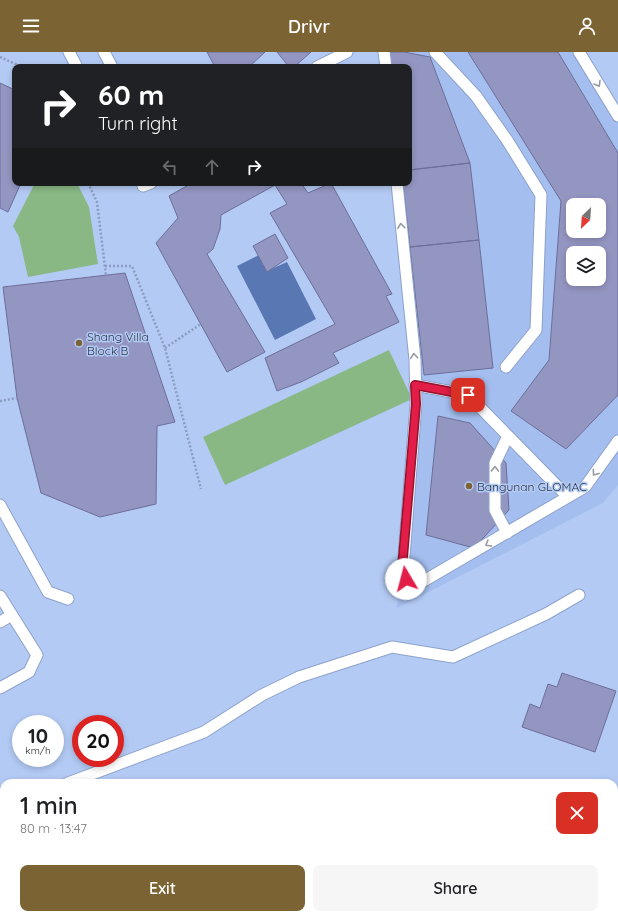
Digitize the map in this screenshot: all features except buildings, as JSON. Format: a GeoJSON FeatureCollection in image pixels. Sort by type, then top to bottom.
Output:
{"type":"FeatureCollection","features":[{"type":"Feature","properties":{"kind":"lane"},"geometry":{"type":"LineString","coordinates":[[68,52],[75,64]]}},
{"type":"Feature","properties":{"kind":"lane"},"geometry":{"type":"LineString","coordinates":[[104,52],[110,64]]}},
{"type":"Feature","properties":{"kind":"lane"},"geometry":{"type":"LineString","coordinates":[[323,64],[347,52]]}},
{"type":"Feature","properties":{"kind":"lane"},"geometry":{"type":"LineString","coordinates":[[384,52],[386,64]]}},
{"type":"Feature","properties":{"kind":"lane"},"geometry":{"type":"LineString","coordinates":[[435,52],[476,96],[507,140],[541,195],[536,330],[506,367]]}},
{"type":"Feature","properties":{"kind":"lane"},"geometry":{"type":"LineString","coordinates":[[579,52],[618,116]]}},
{"type":"Feature","properties":{"kind":"lane"},"geometry":{"type":"LineString","coordinates":[[397,186],[415,360],[416,404],[402,569],[410,589],[585,487],[618,442]]}},
{"type":"Feature","properties":{"kind":"lane"},"geometry":{"type":"LineString","coordinates":[[415,385],[468,395],[568,497]]}},
{"type":"Feature","properties":{"kind":"lane"},"geometry":{"type":"LineString","coordinates":[[507,533],[495,510],[495,463],[508,436]]}},
{"type":"Feature","properties":{"kind":"lane"},"geometry":{"type":"LineString","coordinates":[[0,505],[48,592],[68,599]]}},
{"type":"Feature","properties":{"kind":"lane"},"geometry":{"type":"LineString","coordinates":[[79,779],[204,732],[262,695],[299,677],[392,647],[452,657],[472,650],[546,614],[579,595]]}},
{"type":"Feature","properties":{"kind":"lane"},"geometry":{"type":"LineString","coordinates":[[0,596],[37,655],[29,672],[0,688]]}},
{"type":"Feature","properties":{"kind":"lane"},"geometry":{"type":"LineString","coordinates":[[0,622],[12,615]]}},
{"type":"Feature","properties":{"kind":"path"},"geometry":{"type":"LineString","coordinates":[[0,57],[15,64]]}},
{"type":"Feature","properties":{"kind":"path"},"geometry":{"type":"LineString","coordinates":[[89,186],[97,202],[106,276]]}},
{"type":"Feature","properties":{"kind":"path"},"geometry":{"type":"LineString","coordinates":[[105,266],[132,266],[165,348],[201,489]]}},
{"type":"Feature","properties":{"kind":"path"},"geometry":{"type":"LineString","coordinates":[[165,348],[201,324]]}},
{"type":"Feature","properties":{"kind":"path"},"geometry":{"type":"LineString","coordinates":[[0,400],[16,398]]}},
{"type":"Feature","properties":{"kind":"shaded area"},"geometry":{"type":"Polygon","coordinates":[[[385,52],[585,52],[618,109],[618,485],[603,503],[397,608],[415,347],[398,186],[412,186],[412,64],[404,64],[385,52]]]}},
{"type":"Feature","properties":{"kind":"shaded area"},"geometry":{"type":"Polygon","coordinates":[[[259,255],[267,271],[287,262],[316,319],[275,340],[237,266],[259,255]]]}},
{"type":"Feature","properties":{"kind":"green space"},"geometry":{"type":"Polygon","coordinates":[[[33,186],[78,186],[89,207],[98,264],[28,277],[19,237],[13,226],[33,186]]]}},
{"type":"Feature","properties":{"kind":"green space"},"geometry":{"type":"Polygon","coordinates":[[[389,350],[412,399],[225,485],[203,437],[389,350]]]}},
{"type":"Feature","properties":{"kind":"place","name":"Shang Villa Block B"},"geometry":{"type":"Point","coordinates":[79,343]}},
{"type":"Feature","properties":{"kind":"place","name":"Bangunan GLOMAC"},"geometry":{"type":"Point","coordinates":[469,486]}},
{"type":"Feature","properties":{"kind":"route"},"geometry":{"type":"LineString","coordinates":[[406,579],[402,569],[416,404],[415,385],[468,395]]}}]}
